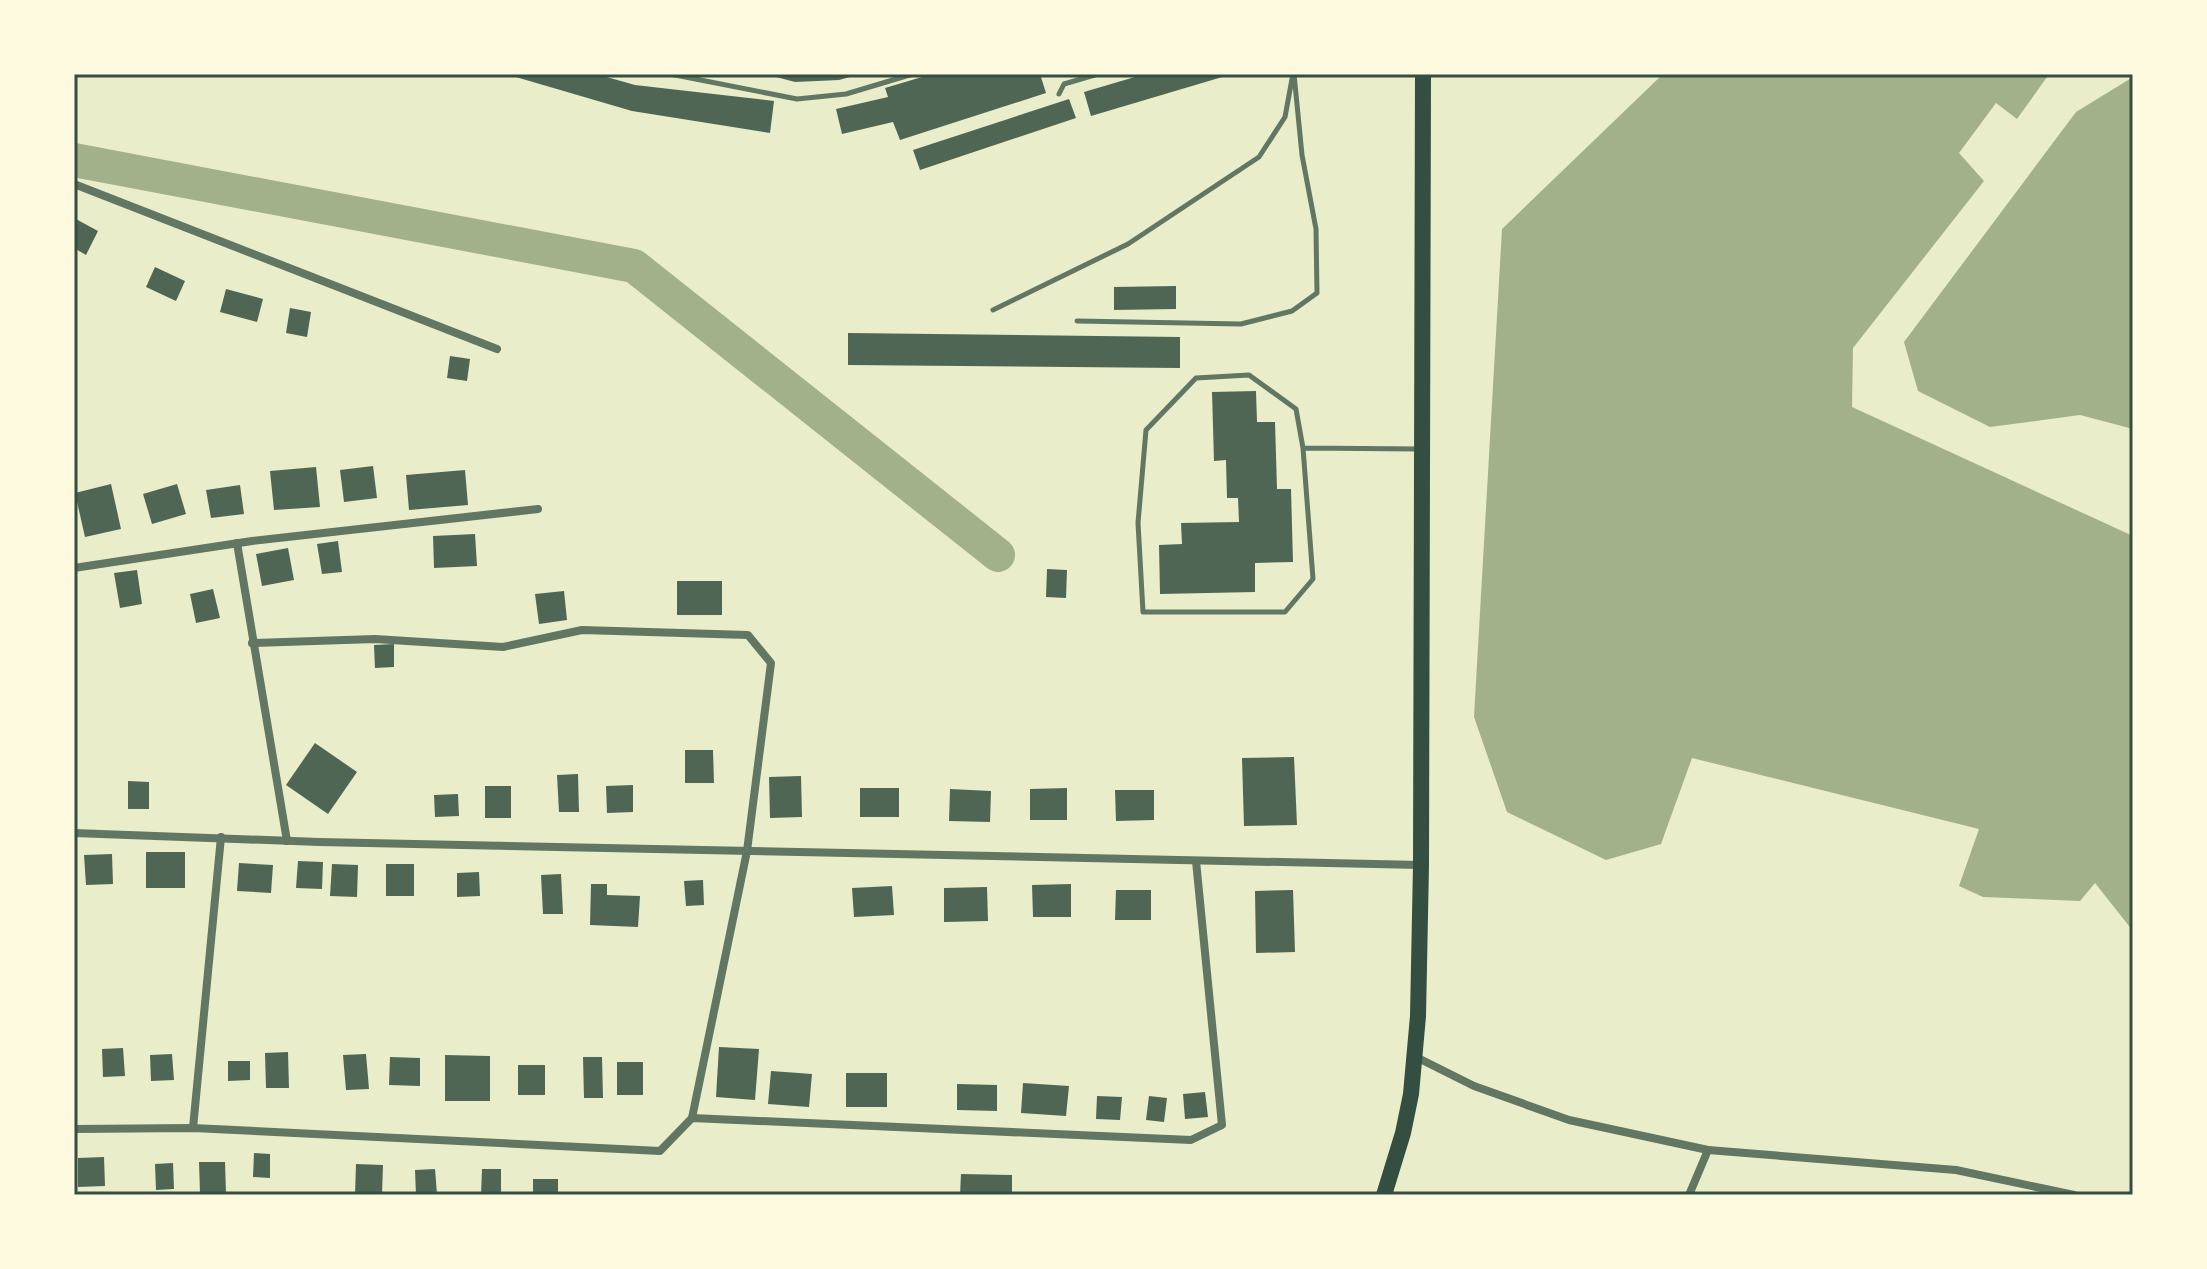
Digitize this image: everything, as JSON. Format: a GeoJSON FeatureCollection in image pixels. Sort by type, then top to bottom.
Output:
{"type":"FeatureCollection","features":[{"type":"Feature","properties":{"kind":"main road"},"geometry":{"type":"LineString","coordinates":[[1384,1195],[1403,1133],[1416,1057],[1421,865],[1423,74]]}},
{"type":"Feature","properties":{"kind":"street"},"geometry":{"type":"LineString","coordinates":[[74,184],[497,349]]}},
{"type":"Feature","properties":{"kind":"street"},"geometry":{"type":"LineString","coordinates":[[74,568],[237,543],[538,509]]}},
{"type":"Feature","properties":{"kind":"street"},"geometry":{"type":"LineString","coordinates":[[237,543],[287,841]]}},
{"type":"Feature","properties":{"kind":"street"},"geometry":{"type":"LineString","coordinates":[[74,1129],[193,1128],[660,1151],[692,1118],[747,851],[771,663],[748,635],[582,630],[503,647],[375,639],[252,643]]}},
{"type":"Feature","properties":{"kind":"street"},"geometry":{"type":"LineString","coordinates":[[74,833],[287,841],[1421,865]]}},
{"type":"Feature","properties":{"kind":"street"},"geometry":{"type":"LineString","coordinates":[[193,1128],[221,837]]}},
{"type":"Feature","properties":{"kind":"street"},"geometry":{"type":"LineString","coordinates":[[692,1118],[1191,1140],[1222,1125],[1196,861]]}},
{"type":"Feature","properties":{"kind":"street"},"geometry":{"type":"LineString","coordinates":[[1416,1057],[1474,1086],[1569,1120],[1708,1150],[1956,1170],[2074,1195]]}},
{"type":"Feature","properties":{"kind":"street"},"geometry":{"type":"LineString","coordinates":[[1689,1195],[1708,1150]]}},
{"type":"Feature","properties":{"kind":"lane"},"geometry":{"type":"LineString","coordinates":[[670,74],[797,99],[846,94],[913,74]]}},
{"type":"Feature","properties":{"kind":"lane"},"geometry":{"type":"LineString","coordinates":[[1059,94],[1064,84],[1098,74]]}},
{"type":"Feature","properties":{"kind":"lane"},"geometry":{"type":"LineString","coordinates":[[993,310],[1128,244],[1259,157],[1285,117],[1294,74]]}},
{"type":"Feature","properties":{"kind":"lane"},"geometry":{"type":"LineString","coordinates":[[1077,321],[1241,324],[1292,311],[1317,293],[1316,229],[1302,155],[1294,74]]}},
{"type":"Feature","properties":{"kind":"lane"},"geometry":{"type":"LineString","coordinates":[[1249,375],[1296,409],[1303,448],[1313,579],[1285,612],[1143,612],[1138,523],[1146,430],[1186,388],[1196,378],[1249,375]]}},
{"type":"Feature","properties":{"kind":"lane"},"geometry":{"type":"LineString","coordinates":[[1303,448],[1423,449]]}},
{"type":"Feature","properties":{"kind":"shaded area"},"geometry":{"type":"Polygon","coordinates":[[[1663,74],[2046,74],[2047,77],[2017,119],[1996,103],[1959,153],[1984,181],[1853,348],[1852,407],[2133,536],[2133,931],[2095,883],[2080,901],[1983,897],[1959,886],[1979,829],[1692,758],[1661,844],[1606,860],[1507,812],[1474,717],[1502,229],[1663,74]]]}},
{"type":"Feature","properties":{"kind":"shaded area"},"geometry":{"type":"Polygon","coordinates":[[[2133,77],[2133,429],[2080,415],[1990,427],[1918,391],[1904,342],[2076,112],[2133,77]]]}},
{"type":"Feature","properties":{"kind":"building"},"geometry":{"type":"Polygon","coordinates":[[[596,74],[635,85],[774,101],[770,133],[632,111],[509,75],[596,74]]]}},
{"type":"Feature","properties":{"kind":"building"},"geometry":{"type":"Polygon","coordinates":[[[765,74],[857,75],[839,80],[795,82],[765,74]]]}},
{"type":"Feature","properties":{"kind":"building"},"geometry":{"type":"Polygon","coordinates":[[[932,74],[1040,74],[1046,93],[900,140],[893,122],[842,134],[836,109],[888,97],[885,88],[932,74]]]}},
{"type":"Feature","properties":{"kind":"building"},"geometry":{"type":"Polygon","coordinates":[[[1145,74],[1229,75],[1091,116],[1084,92],[1145,74]]]}},
{"type":"Feature","properties":{"kind":"building"},"geometry":{"type":"Polygon","coordinates":[[[1069,99],[1076,118],[920,170],[913,150],[1069,99]]]}},
{"type":"Feature","properties":{"kind":"building"},"geometry":{"type":"Polygon","coordinates":[[[74,218],[98,231],[86,255],[74,248],[74,218]]]}},
{"type":"Feature","properties":{"kind":"building"},"geometry":{"type":"Polygon","coordinates":[[[155,267],[185,281],[176,301],[146,287],[155,267]]]}},
{"type":"Feature","properties":{"kind":"building"},"geometry":{"type":"Polygon","coordinates":[[[1176,286],[1176,309],[1114,310],[1114,287],[1176,286]]]}},
{"type":"Feature","properties":{"kind":"building"},"geometry":{"type":"Polygon","coordinates":[[[226,289],[263,299],[257,322],[220,312],[226,289]]]}},
{"type":"Feature","properties":{"kind":"building"},"geometry":{"type":"Polygon","coordinates":[[[290,308],[311,312],[307,337],[286,333],[290,308]]]}},
{"type":"Feature","properties":{"kind":"building"},"geometry":{"type":"Polygon","coordinates":[[[848,333],[1180,337],[1180,368],[848,365],[848,333]]]}},
{"type":"Feature","properties":{"kind":"building"},"geometry":{"type":"Polygon","coordinates":[[[450,356],[470,359],[467,381],[447,378],[450,356]]]}},
{"type":"Feature","properties":{"kind":"building"},"geometry":{"type":"Polygon","coordinates":[[[1256,391],[1257,422],[1275,422],[1277,489],[1291,489],[1293,562],[1255,563],[1255,592],[1160,594],[1159,545],[1182,544],[1181,523],[1239,522],[1238,498],[1227,498],[1226,460],[1214,461],[1212,392],[1256,391]]]}},
{"type":"Feature","properties":{"kind":"building"},"geometry":{"type":"Polygon","coordinates":[[[373,466],[377,498],[344,502],[340,470],[373,466]]]}},
{"type":"Feature","properties":{"kind":"building"},"geometry":{"type":"Polygon","coordinates":[[[316,467],[320,507],[274,510],[270,471],[316,467]]]}},
{"type":"Feature","properties":{"kind":"building"},"geometry":{"type":"Polygon","coordinates":[[[465,470],[468,505],[409,510],[406,475],[465,470]]]}},
{"type":"Feature","properties":{"kind":"building"},"geometry":{"type":"Polygon","coordinates":[[[111,484],[121,529],[85,537],[75,493],[111,484]]]}},
{"type":"Feature","properties":{"kind":"building"},"geometry":{"type":"Polygon","coordinates":[[[177,484],[186,514],[152,524],[143,494],[177,484]]]}},
{"type":"Feature","properties":{"kind":"building"},"geometry":{"type":"Polygon","coordinates":[[[240,485],[244,514],[211,518],[206,490],[240,485]]]}},
{"type":"Feature","properties":{"kind":"building"},"geometry":{"type":"Polygon","coordinates":[[[475,534],[477,566],[434,568],[433,536],[475,534]]]}},
{"type":"Feature","properties":{"kind":"building"},"geometry":{"type":"Polygon","coordinates":[[[338,541],[342,572],[322,574],[317,544],[338,541]]]}},
{"type":"Feature","properties":{"kind":"building"},"geometry":{"type":"Polygon","coordinates":[[[288,548],[294,580],[262,586],[256,554],[288,548]]]}},
{"type":"Feature","properties":{"kind":"building"},"geometry":{"type":"Polygon","coordinates":[[[1047,569],[1067,570],[1066,598],[1046,597],[1047,569]]]}},
{"type":"Feature","properties":{"kind":"building"},"geometry":{"type":"Polygon","coordinates":[[[137,570],[142,604],[120,608],[114,573],[137,570]]]}},
{"type":"Feature","properties":{"kind":"building"},"geometry":{"type":"Polygon","coordinates":[[[677,581],[722,581],[722,615],[677,615],[677,581]]]}},
{"type":"Feature","properties":{"kind":"building"},"geometry":{"type":"Polygon","coordinates":[[[213,589],[220,618],[196,623],[190,594],[213,589]]]}},
{"type":"Feature","properties":{"kind":"building"},"geometry":{"type":"Polygon","coordinates":[[[564,591],[567,620],[539,624],[535,594],[564,591]]]}},
{"type":"Feature","properties":{"kind":"building"},"geometry":{"type":"Polygon","coordinates":[[[394,644],[394,667],[375,668],[374,645],[394,644]]]}},
{"type":"Feature","properties":{"kind":"building"},"geometry":{"type":"Polygon","coordinates":[[[315,743],[357,772],[328,814],[286,785],[315,743]]]}},
{"type":"Feature","properties":{"kind":"building"},"geometry":{"type":"Polygon","coordinates":[[[685,750],[713,750],[714,783],[685,783],[685,750]]]}},
{"type":"Feature","properties":{"kind":"building"},"geometry":{"type":"Polygon","coordinates":[[[1294,757],[1297,825],[1244,826],[1242,758],[1294,757]]]}},
{"type":"Feature","properties":{"kind":"building"},"geometry":{"type":"Polygon","coordinates":[[[578,774],[579,812],[559,812],[557,775],[578,774]]]}},
{"type":"Feature","properties":{"kind":"building"},"geometry":{"type":"Polygon","coordinates":[[[801,776],[802,817],[770,818],[769,777],[801,776]]]}},
{"type":"Feature","properties":{"kind":"building"},"geometry":{"type":"Polygon","coordinates":[[[128,781],[149,782],[149,809],[128,809],[128,781]]]}},
{"type":"Feature","properties":{"kind":"building"},"geometry":{"type":"Polygon","coordinates":[[[633,785],[633,812],[607,813],[606,786],[633,785]]]}},
{"type":"Feature","properties":{"kind":"building"},"geometry":{"type":"Polygon","coordinates":[[[485,786],[511,786],[511,818],[485,818],[485,786]]]}},
{"type":"Feature","properties":{"kind":"building"},"geometry":{"type":"Polygon","coordinates":[[[860,788],[899,788],[899,817],[860,817],[860,788]]]}},
{"type":"Feature","properties":{"kind":"building"},"geometry":{"type":"Polygon","coordinates":[[[1067,788],[1067,820],[1030,820],[1030,789],[1067,788]]]}},
{"type":"Feature","properties":{"kind":"building"},"geometry":{"type":"Polygon","coordinates":[[[950,789],[991,791],[990,822],[949,821],[950,789]]]}},
{"type":"Feature","properties":{"kind":"building"},"geometry":{"type":"Polygon","coordinates":[[[1115,790],[1154,790],[1154,820],[1116,821],[1115,790]]]}},
{"type":"Feature","properties":{"kind":"building"},"geometry":{"type":"Polygon","coordinates":[[[458,794],[459,816],[435,817],[434,795],[458,794]]]}},
{"type":"Feature","properties":{"kind":"building"},"geometry":{"type":"Polygon","coordinates":[[[146,852],[185,852],[185,888],[146,888],[146,852]]]}},
{"type":"Feature","properties":{"kind":"building"},"geometry":{"type":"Polygon","coordinates":[[[112,854],[113,884],[86,885],[84,855],[112,854]]]}},
{"type":"Feature","properties":{"kind":"building"},"geometry":{"type":"Polygon","coordinates":[[[298,861],[323,862],[322,889],[296,888],[298,861]]]}},
{"type":"Feature","properties":{"kind":"building"},"geometry":{"type":"Polygon","coordinates":[[[239,863],[273,865],[271,893],[237,891],[239,863]]]}},
{"type":"Feature","properties":{"kind":"building"},"geometry":{"type":"Polygon","coordinates":[[[332,864],[358,865],[357,897],[330,896],[332,864]]]}},
{"type":"Feature","properties":{"kind":"building"},"geometry":{"type":"Polygon","coordinates":[[[386,864],[414,864],[414,896],[386,896],[386,864]]]}},
{"type":"Feature","properties":{"kind":"building"},"geometry":{"type":"Polygon","coordinates":[[[479,872],[480,896],[457,897],[457,873],[479,872]]]}},
{"type":"Feature","properties":{"kind":"building"},"geometry":{"type":"Polygon","coordinates":[[[561,874],[563,914],[543,914],[541,875],[561,874]]]}},
{"type":"Feature","properties":{"kind":"building"},"geometry":{"type":"Polygon","coordinates":[[[703,880],[704,905],[686,906],[684,881],[703,880]]]}},
{"type":"Feature","properties":{"kind":"building"},"geometry":{"type":"Polygon","coordinates":[[[591,884],[607,884],[607,895],[640,896],[638,927],[590,925],[591,884]]]}},
{"type":"Feature","properties":{"kind":"building"},"geometry":{"type":"Polygon","coordinates":[[[1071,884],[1071,917],[1033,917],[1032,885],[1071,884]]]}},
{"type":"Feature","properties":{"kind":"building"},"geometry":{"type":"Polygon","coordinates":[[[892,886],[894,915],[854,917],[852,888],[892,886]]]}},
{"type":"Feature","properties":{"kind":"building"},"geometry":{"type":"Polygon","coordinates":[[[987,887],[988,921],[944,922],[944,888],[987,887]]]}},
{"type":"Feature","properties":{"kind":"building"},"geometry":{"type":"Polygon","coordinates":[[[1116,890],[1151,890],[1151,920],[1115,920],[1116,890]]]}},
{"type":"Feature","properties":{"kind":"building"},"geometry":{"type":"Polygon","coordinates":[[[1293,890],[1295,952],[1256,953],[1255,891],[1293,890]]]}},
{"type":"Feature","properties":{"kind":"building"},"geometry":{"type":"Polygon","coordinates":[[[719,1047],[759,1049],[755,1100],[716,1097],[719,1047]]]}},
{"type":"Feature","properties":{"kind":"building"},"geometry":{"type":"Polygon","coordinates":[[[123,1048],[125,1076],[103,1077],[102,1049],[123,1048]]]}},
{"type":"Feature","properties":{"kind":"building"},"geometry":{"type":"Polygon","coordinates":[[[288,1052],[289,1088],[266,1088],[265,1053],[288,1052]]]}},
{"type":"Feature","properties":{"kind":"building"},"geometry":{"type":"Polygon","coordinates":[[[172,1054],[174,1080],[151,1081],[150,1055],[172,1054]]]}},
{"type":"Feature","properties":{"kind":"building"},"geometry":{"type":"Polygon","coordinates":[[[366,1054],[369,1089],[346,1090],[343,1055],[366,1054]]]}},
{"type":"Feature","properties":{"kind":"building"},"geometry":{"type":"Polygon","coordinates":[[[445,1055],[490,1056],[490,1101],[445,1101],[445,1055]]]}},
{"type":"Feature","properties":{"kind":"building"},"geometry":{"type":"Polygon","coordinates":[[[390,1057],[420,1058],[420,1086],[389,1085],[390,1057]]]}},
{"type":"Feature","properties":{"kind":"building"},"geometry":{"type":"Polygon","coordinates":[[[583,1057],[602,1057],[603,1098],[584,1098],[583,1057]]]}},
{"type":"Feature","properties":{"kind":"building"},"geometry":{"type":"Polygon","coordinates":[[[228,1061],[250,1061],[250,1080],[228,1081],[228,1061]]]}},
{"type":"Feature","properties":{"kind":"building"},"geometry":{"type":"Polygon","coordinates":[[[617,1062],[643,1062],[643,1095],[617,1095],[617,1062]]]}},
{"type":"Feature","properties":{"kind":"building"},"geometry":{"type":"Polygon","coordinates":[[[518,1065],[545,1065],[545,1095],[518,1095],[518,1065]]]}},
{"type":"Feature","properties":{"kind":"building"},"geometry":{"type":"Polygon","coordinates":[[[771,1071],[812,1074],[809,1107],[768,1104],[771,1071]]]}},
{"type":"Feature","properties":{"kind":"building"},"geometry":{"type":"Polygon","coordinates":[[[846,1073],[887,1073],[887,1107],[846,1107],[846,1073]]]}},
{"type":"Feature","properties":{"kind":"building"},"geometry":{"type":"Polygon","coordinates":[[[1023,1083],[1069,1086],[1066,1116],[1021,1113],[1023,1083]]]}},
{"type":"Feature","properties":{"kind":"building"},"geometry":{"type":"Polygon","coordinates":[[[957,1084],[997,1085],[997,1111],[957,1110],[957,1084]]]}},
{"type":"Feature","properties":{"kind":"building"},"geometry":{"type":"Polygon","coordinates":[[[1205,1092],[1208,1117],[1185,1119],[1183,1094],[1205,1092]]]}},
{"type":"Feature","properties":{"kind":"building"},"geometry":{"type":"Polygon","coordinates":[[[1097,1096],[1122,1097],[1120,1120],[1096,1119],[1097,1096]]]}},
{"type":"Feature","properties":{"kind":"building"},"geometry":{"type":"Polygon","coordinates":[[[1149,1096],[1167,1098],[1164,1122],[1146,1120],[1149,1096]]]}},
{"type":"Feature","properties":{"kind":"building"},"geometry":{"type":"Polygon","coordinates":[[[254,1153],[270,1154],[270,1178],[253,1177],[254,1153]]]}},
{"type":"Feature","properties":{"kind":"building"},"geometry":{"type":"Polygon","coordinates":[[[104,1157],[105,1186],[78,1187],[78,1158],[104,1157]]]}},
{"type":"Feature","properties":{"kind":"building"},"geometry":{"type":"Polygon","coordinates":[[[199,1162],[225,1162],[226,1194],[200,1194],[199,1162]]]}},
{"type":"Feature","properties":{"kind":"building"},"geometry":{"type":"Polygon","coordinates":[[[173,1163],[174,1189],[156,1190],[155,1164],[173,1163]]]}},
{"type":"Feature","properties":{"kind":"building"},"geometry":{"type":"Polygon","coordinates":[[[356,1164],[383,1165],[382,1195],[355,1195],[356,1164]]]}},
{"type":"Feature","properties":{"kind":"building"},"geometry":{"type":"Polygon","coordinates":[[[435,1169],[437,1194],[416,1195],[415,1170],[435,1169]]]}},
{"type":"Feature","properties":{"kind":"building"},"geometry":{"type":"Polygon","coordinates":[[[482,1169],[501,1169],[501,1195],[481,1195],[482,1169]]]}},
{"type":"Feature","properties":{"kind":"building"},"geometry":{"type":"Polygon","coordinates":[[[961,1174],[1012,1175],[1012,1195],[960,1195],[961,1174]]]}},
{"type":"Feature","properties":{"kind":"building"},"geometry":{"type":"Polygon","coordinates":[[[533,1179],[558,1179],[558,1195],[533,1195],[533,1179]]]}},
{"type":"Feature","properties":{"kind":"waterway"},"geometry":{"type":"LineString","coordinates":[[74,160],[634,266],[998,555]]}}]}
